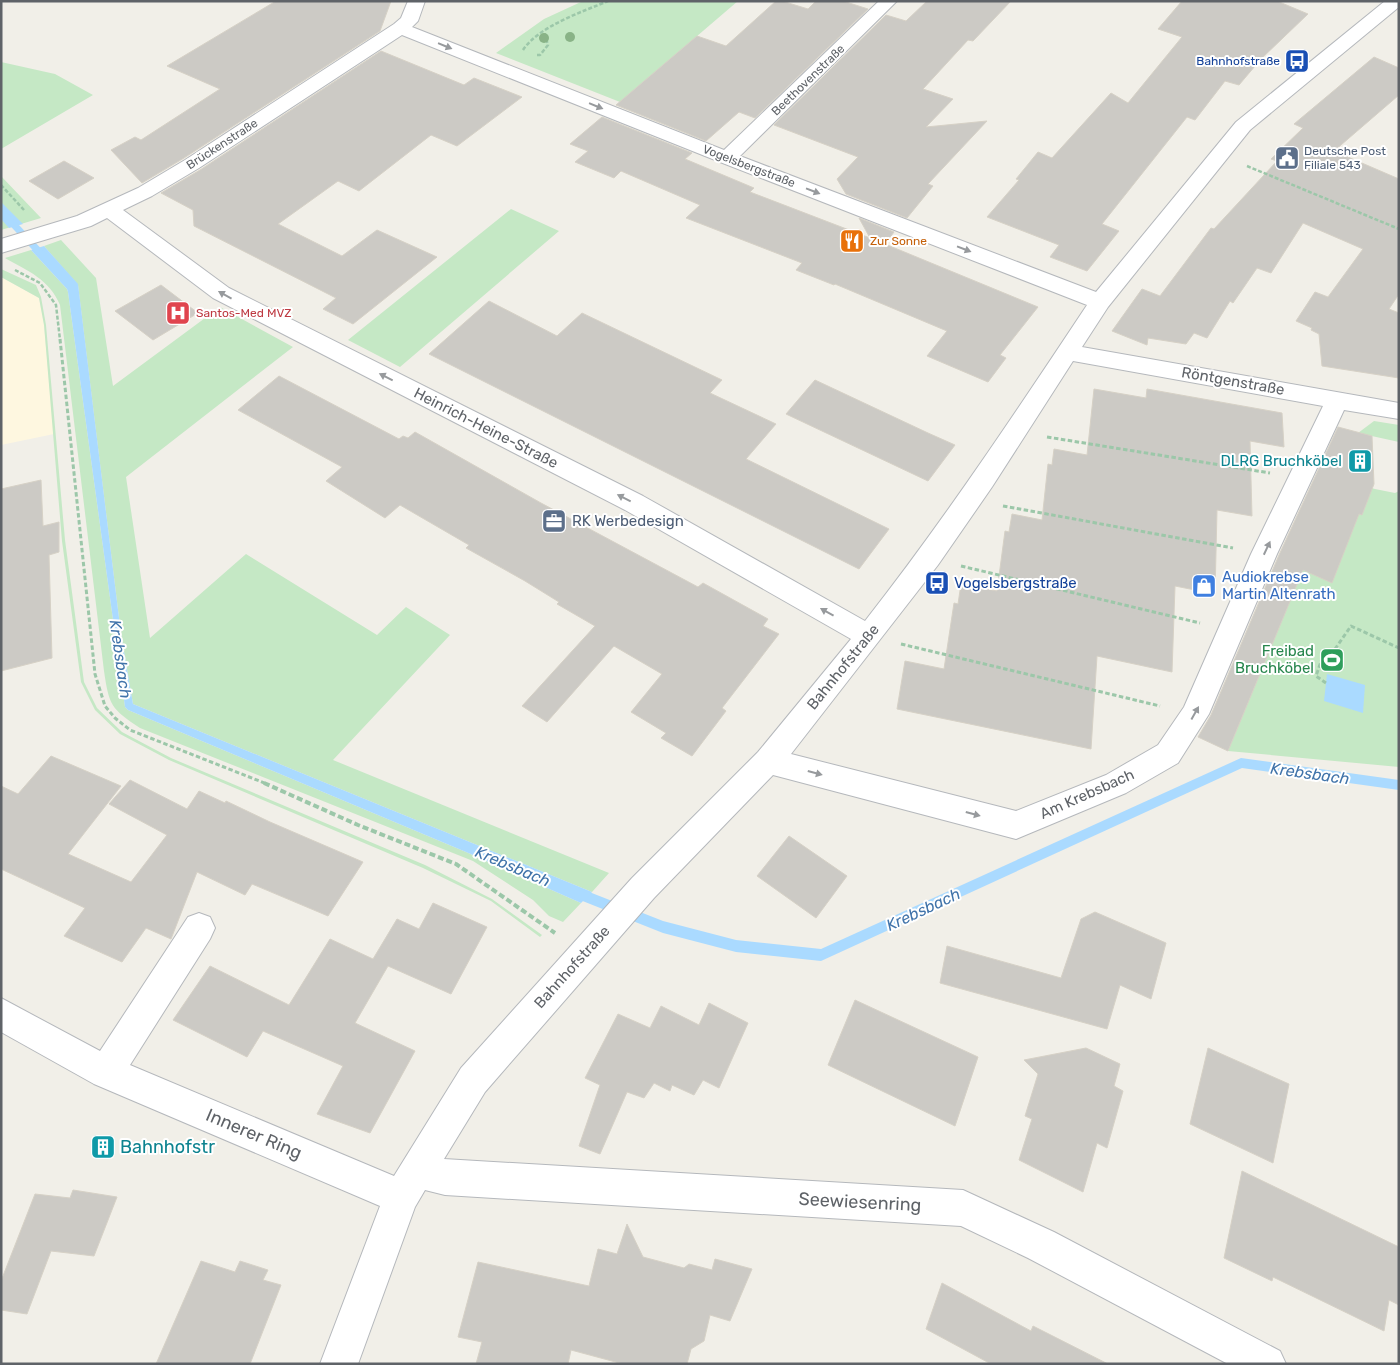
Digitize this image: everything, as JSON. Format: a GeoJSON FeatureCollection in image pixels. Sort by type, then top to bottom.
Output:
{"type":"FeatureCollection","features":[{"type":"Feature","properties":{"kind":"street","name":"Brückenstraße"},"geometry":{"type":"LineString","coordinates":[[1,246],[58,229],[109,210],[192,164],[400,28],[409,21],[417,1]]}},
{"type":"Feature","properties":{"kind":"street","name":"Beethovenstraße"},"geometry":{"type":"LineString","coordinates":[[727,158],[889,1]]}},
{"type":"Feature","properties":{"kind":"street","name":"Bahnhofstraße"},"geometry":{"type":"LineString","coordinates":[[339,1364],[409,1184],[473,1080],[644,888],[768,761],[869,636],[970,500],[1017,432],[1100,302],[1243,126],[1396,1]]}},
{"type":"Feature","properties":{"kind":"street","name":"Vogelsbergstraße"},"geometry":{"type":"LineString","coordinates":[[400,28],[727,158],[1100,302]]}},
{"type":"Feature","properties":{"kind":"street","name":"Heinrich-Heine-Straße"},"geometry":{"type":"LineString","coordinates":[[109,210],[221,293],[634,503],[869,636]]}},
{"type":"Feature","properties":{"kind":"street","name":"Röntgenstraße"},"geometry":{"type":"LineString","coordinates":[[1067,352],[1399,411]]}},
{"type":"Feature","properties":{"kind":"street","name":"Am Krebsbach"},"geometry":{"type":"LineString","coordinates":[[768,761],[1016,825],[1116,784],[1168,754],[1195,714],[1264,554],[1337,400]]}},
{"type":"Feature","properties":{"kind":"street"},"geometry":{"type":"LineString","coordinates":[[106,1072],[199,928]]}},
{"type":"Feature","properties":{"kind":"street","name":"Innerer Ring"},"geometry":{"type":"LineString","coordinates":[[1,1014],[106,1072],[409,1184]]}},
{"type":"Feature","properties":{"kind":"street","name":"Seewiesenring"},"geometry":{"type":"LineString","coordinates":[[409,1184],[445,1177],[963,1208],[1041,1245],[1267,1364]]}},
{"type":"Feature","properties":{"kind":"path"},"geometry":{"type":"LineString","coordinates":[[523,51],[525,45],[544,32],[608,1]]}},
{"type":"Feature","properties":{"kind":"path"},"geometry":{"type":"LineString","coordinates":[[531,55],[540,54],[548,45],[544,32]]}},
{"type":"Feature","properties":{"kind":"path"},"geometry":{"type":"LineString","coordinates":[[1219,156],[1399,228]]}},
{"type":"Feature","properties":{"kind":"path"},"geometry":{"type":"LineString","coordinates":[[1,185],[25,212]]}},
{"type":"Feature","properties":{"kind":"path"},"geometry":{"type":"LineString","coordinates":[[9,267],[40,283],[56,306],[95,674],[101,701],[112,716],[130,730],[294,795],[358,825],[456,864],[554,933]]}},
{"type":"Feature","properties":{"kind":"path"},"geometry":{"type":"LineString","coordinates":[[1017,432],[1300,478]]}},
{"type":"Feature","properties":{"kind":"path"},"geometry":{"type":"LineString","coordinates":[[970,500],[1264,554]]}},
{"type":"Feature","properties":{"kind":"path"},"geometry":{"type":"LineString","coordinates":[[928,558],[1231,630]]}},
{"type":"Feature","properties":{"kind":"path"},"geometry":{"type":"LineString","coordinates":[[1326,683],[1316,676],[1324,654],[1333,652],[1351,626],[1399,648]]}},
{"type":"Feature","properties":{"kind":"path"},"geometry":{"type":"LineString","coordinates":[[869,636],[1195,714]]}},
{"type":"Feature","properties":{"kind":"shaded area"},"geometry":{"type":"Polygon","coordinates":[[[1,277],[39,298],[44,325],[54,434],[1,445],[1,277]]]}},
{"type":"Feature","properties":{"kind":"green space"},"geometry":{"type":"Polygon","coordinates":[[[583,1],[738,1],[620,102],[496,53],[544,19],[583,1]]]}},
{"type":"Feature","properties":{"kind":"green space"},"geometry":{"type":"Polygon","coordinates":[[[1,62],[55,74],[93,95],[1,149],[1,62]]]}},
{"type":"Feature","properties":{"kind":"green space"},"geometry":{"type":"Polygon","coordinates":[[[1,176],[41,218],[1,230],[1,176]]]}},
{"type":"Feature","properties":{"kind":"green space"},"geometry":{"type":"Polygon","coordinates":[[[511,209],[559,231],[400,367],[348,340],[511,209]]]}},
{"type":"Feature","properties":{"kind":"green space"},"geometry":{"type":"Polygon","coordinates":[[[61,240],[96,278],[113,386],[220,307],[293,347],[126,477],[150,638],[246,554],[377,635],[406,607],[450,635],[333,760],[609,873],[592,892],[133,704],[121,634],[78,285],[44,246],[61,240]]]}},
{"type":"Feature","properties":{"kind":"green space"},"geometry":{"type":"Polygon","coordinates":[[[31,250],[68,292],[125,707],[128,710],[466,852],[581,903],[563,922],[549,916],[533,900],[473,861],[140,728],[117,711],[110,699],[104,671],[60,305],[44,282],[5,258],[31,250]]]}},
{"type":"Feature","properties":{"kind":"green space"},"geometry":{"type":"Polygon","coordinates":[[[1,269],[36,285],[41,297],[46,325],[65,540],[84,682],[97,708],[122,732],[171,758],[425,865],[492,899],[542,935],[540,937],[491,901],[423,868],[169,760],[120,734],[95,710],[81,682],[62,541],[44,325],[39,298],[1,277],[1,269]]]}},
{"type":"Feature","properties":{"kind":"green space"},"geometry":{"type":"Polygon","coordinates":[[[1374,421],[1399,425],[1399,442],[1358,433],[1374,421]]]}},
{"type":"Feature","properties":{"kind":"green space","name":"Freibad Bruchköbel"},"geometry":{"type":"Polygon","coordinates":[[[1340,479],[1375,489],[1395,493],[1399,491],[1399,767],[1228,751],[1340,479]]]}},
{"type":"Feature","properties":{"kind":"water"},"geometry":{"type":"Polygon","coordinates":[[[1,202],[23,224],[9,228],[1,219],[1,202]]]}},
{"type":"Feature","properties":{"kind":"water"},"geometry":{"type":"Polygon","coordinates":[[[44,246],[78,284],[121,634],[133,704],[592,892],[581,903],[466,852],[128,710],[125,707],[68,292],[31,250],[44,246]]]}},
{"type":"Feature","properties":{"kind":"water"},"geometry":{"type":"Polygon","coordinates":[[[1327,674],[1365,685],[1363,713],[1324,701],[1327,674]]]}},
{"type":"Feature","properties":{"kind":"building"},"geometry":{"type":"Polygon","coordinates":[[[276,1],[391,1],[380,31],[184,158],[142,183],[111,150],[135,137],[141,140],[220,89],[167,66],[276,1]]]}},
{"type":"Feature","properties":{"kind":"building"},"geometry":{"type":"Polygon","coordinates":[[[776,1],[808,9],[816,1],[843,1],[868,9],[755,118],[739,112],[706,141],[616,105],[697,36],[726,46],[776,1]]]}},
{"type":"Feature","properties":{"kind":"building"},"geometry":{"type":"Polygon","coordinates":[[[927,1],[1011,1],[973,41],[968,40],[923,89],[953,99],[926,127],[987,121],[928,184],[933,186],[907,218],[846,194],[837,179],[858,157],[774,125],[886,15],[906,21],[927,1]]]}},
{"type":"Feature","properties":{"kind":"building"},"geometry":{"type":"Polygon","coordinates":[[[1182,1],[1277,1],[1308,14],[1261,59],[1239,85],[1225,81],[1195,120],[1187,117],[1102,224],[1119,231],[1087,271],[1050,257],[1059,245],[987,217],[1019,180],[1016,179],[1038,152],[1052,158],[1111,93],[1128,103],[1182,37],[1158,29],[1182,1]]]}},
{"type":"Feature","properties":{"kind":"building"},"geometry":{"type":"Polygon","coordinates":[[[381,51],[464,85],[474,78],[522,97],[457,146],[431,135],[359,191],[338,181],[278,224],[342,256],[377,230],[437,257],[353,324],[323,309],[336,298],[194,226],[193,210],[161,193],[200,170],[381,51]]]}},
{"type":"Feature","properties":{"kind":"building"},"geometry":{"type":"Polygon","coordinates":[[[1374,57],[1399,68],[1399,95],[1334,151],[1399,179],[1399,294],[1389,309],[1399,313],[1399,378],[1322,366],[1319,334],[1311,330],[1312,328],[1296,321],[1315,292],[1328,297],[1363,249],[1303,223],[1271,273],[1257,268],[1233,303],[1230,301],[1207,338],[1194,333],[1186,344],[1148,338],[1147,345],[1112,331],[1142,289],[1160,296],[1211,228],[1214,229],[1277,161],[1271,159],[1303,128],[1294,124],[1374,57]]]}},
{"type":"Feature","properties":{"kind":"building"},"geometry":{"type":"Polygon","coordinates":[[[602,117],[692,153],[685,159],[754,188],[750,192],[870,238],[859,218],[894,232],[885,244],[1038,307],[1000,355],[1006,358],[988,382],[927,356],[947,331],[835,284],[796,270],[802,263],[686,218],[700,205],[621,171],[614,178],[575,162],[588,151],[570,144],[602,117]]]}},
{"type":"Feature","properties":{"kind":"building"},"geometry":{"type":"Polygon","coordinates":[[[64,161],[94,178],[58,199],[29,181],[64,161]]]}},
{"type":"Feature","properties":{"kind":"building"},"geometry":{"type":"Polygon","coordinates":[[[161,285],[198,313],[153,340],[115,311],[161,285]]]}},
{"type":"Feature","properties":{"kind":"building"},"geometry":{"type":"Polygon","coordinates":[[[489,301],[557,336],[582,313],[722,380],[710,393],[776,424],[746,459],[889,529],[859,569],[429,354],[489,301]]]}},
{"type":"Feature","properties":{"kind":"building"},"geometry":{"type":"Polygon","coordinates":[[[279,376],[399,439],[403,436],[408,438],[415,432],[541,503],[698,587],[703,583],[768,619],[763,626],[779,634],[722,708],[726,711],[692,756],[661,738],[666,733],[631,712],[662,674],[614,646],[547,722],[522,706],[595,626],[557,604],[559,602],[525,581],[466,548],[469,545],[400,505],[385,518],[326,481],[342,467],[238,410],[279,376]]]}},
{"type":"Feature","properties":{"kind":"building"},"geometry":{"type":"Polygon","coordinates":[[[815,380],[955,445],[928,481],[786,414],[815,380]]]}},
{"type":"Feature","properties":{"kind":"building"},"geometry":{"type":"Polygon","coordinates":[[[1094,389],[1146,398],[1147,389],[1282,413],[1284,447],[1250,441],[1252,516],[1217,510],[1215,594],[1175,586],[1172,672],[1097,656],[1091,749],[897,709],[905,661],[944,669],[954,603],[958,604],[961,584],[997,591],[1005,531],[1009,532],[1012,514],[1042,520],[1048,464],[1052,465],[1054,449],[1087,455],[1094,389]]]}},
{"type":"Feature","properties":{"kind":"building"},"geometry":{"type":"Polygon","coordinates":[[[1338,427],[1372,436],[1374,484],[1362,515],[1359,514],[1332,583],[1303,570],[1228,751],[1198,737],[1211,715],[1279,555],[1338,427]]]}},
{"type":"Feature","properties":{"kind":"building"},"geometry":{"type":"Polygon","coordinates":[[[41,480],[43,526],[59,522],[59,552],[49,555],[52,658],[1,671],[1,489],[41,480]]]}},
{"type":"Feature","properties":{"kind":"building"},"geometry":{"type":"Polygon","coordinates":[[[51,756],[121,786],[68,854],[131,882],[167,835],[109,804],[130,780],[187,809],[199,791],[225,803],[226,801],[363,862],[328,916],[252,884],[245,895],[197,872],[171,939],[146,928],[122,962],[64,936],[85,908],[1,869],[1,786],[18,794],[51,756]]]}},
{"type":"Feature","properties":{"kind":"building"},"geometry":{"type":"Polygon","coordinates":[[[789,836],[847,876],[816,918],[757,876],[789,836]]]}},
{"type":"Feature","properties":{"kind":"building"},"geometry":{"type":"Polygon","coordinates":[[[433,903],[487,927],[451,994],[388,966],[355,1023],[415,1051],[370,1133],[317,1114],[343,1066],[263,1031],[247,1057],[173,1020],[210,966],[289,1005],[330,939],[373,959],[397,919],[419,929],[433,903]]]}},
{"type":"Feature","properties":{"kind":"building"},"geometry":{"type":"Polygon","coordinates":[[[1095,912],[1166,943],[1151,999],[1120,985],[1107,1029],[940,983],[947,946],[1061,978],[1081,919],[1095,912]]]}},
{"type":"Feature","properties":{"kind":"building"},"geometry":{"type":"Polygon","coordinates":[[[855,1000],[978,1057],[955,1126],[828,1065],[855,1000]]]}},
{"type":"Feature","properties":{"kind":"building"},"geometry":{"type":"Polygon","coordinates":[[[709,1003],[748,1023],[719,1088],[703,1080],[694,1095],[672,1085],[670,1091],[654,1083],[644,1098],[627,1092],[600,1154],[579,1146],[600,1085],[585,1078],[618,1014],[650,1028],[661,1006],[699,1025],[709,1003]]]}},
{"type":"Feature","properties":{"kind":"building"},"geometry":{"type":"Polygon","coordinates":[[[1086,1048],[1120,1064],[1114,1086],[1123,1091],[1107,1148],[1097,1143],[1083,1192],[1019,1160],[1032,1119],[1025,1116],[1038,1074],[1024,1060],[1086,1048]]]}},
{"type":"Feature","properties":{"kind":"building"},"geometry":{"type":"Polygon","coordinates":[[[1208,1048],[1289,1084],[1273,1163],[1190,1124],[1208,1048]]]}},
{"type":"Feature","properties":{"kind":"building"},"geometry":{"type":"Polygon","coordinates":[[[1242,1171],[1399,1247],[1399,1305],[1389,1300],[1384,1331],[1273,1277],[1272,1281],[1224,1258],[1242,1171]]]}},
{"type":"Feature","properties":{"kind":"building"},"geometry":{"type":"Polygon","coordinates":[[[73,1190],[117,1197],[94,1256],[51,1251],[27,1314],[1,1310],[1,1281],[35,1194],[70,1198],[73,1190]]]}},
{"type":"Feature","properties":{"kind":"building"},"geometry":{"type":"Polygon","coordinates":[[[627,1224],[643,1257],[684,1268],[689,1264],[712,1270],[715,1259],[752,1269],[730,1321],[710,1315],[704,1341],[691,1349],[687,1364],[623,1364],[571,1350],[568,1364],[476,1364],[482,1342],[458,1337],[478,1262],[589,1286],[598,1249],[617,1254],[627,1224]]]}},
{"type":"Feature","properties":{"kind":"building"},"geometry":{"type":"Polygon","coordinates":[[[201,1261],[235,1272],[240,1261],[268,1270],[263,1280],[281,1285],[250,1364],[156,1364],[201,1261]]]}},
{"type":"Feature","properties":{"kind":"building"},"geometry":{"type":"Polygon","coordinates":[[[942,1283],[1031,1331],[1033,1326],[1108,1364],[991,1364],[926,1329],[942,1283]]]}},
{"type":"Feature","properties":{"kind":"waterway","name":"Krebsbach"},"geometry":{"type":"LineString","coordinates":[[1,211],[45,258]]}},
{"type":"Feature","properties":{"kind":"waterway","name":"Krebsbach"},"geometry":{"type":"LineString","coordinates":[[574,892],[663,927],[736,946],[821,955],[1241,763],[1399,785]]}},
{"type":"Feature","properties":{"kind":"place","name":"Bahnhofstraße"},"geometry":{"type":"Point","coordinates":[1297,61]}},
{"type":"Feature","properties":{"kind":"place","name":"Deutsche Post Filiale 543"},"geometry":{"type":"Point","coordinates":[1287,158]}},
{"type":"Feature","properties":{"kind":"place","name":"Zur Sonne"},"geometry":{"type":"Point","coordinates":[852,241]}},
{"type":"Feature","properties":{"kind":"place","name":"Santos-Med MVZ"},"geometry":{"type":"Point","coordinates":[178,313]}},
{"type":"Feature","properties":{"kind":"place","name":"DLRG Bruchköbel"},"geometry":{"type":"Point","coordinates":[1360,461]}},
{"type":"Feature","properties":{"kind":"place","name":"RK Werbedesign"},"geometry":{"type":"Point","coordinates":[554,521]}},
{"type":"Feature","properties":{"kind":"place","name":"Vogelsbergstraße"},"geometry":{"type":"Point","coordinates":[937,583]}},
{"type":"Feature","properties":{"kind":"place","name":"Audiokrebse Martin Altenrath"},"geometry":{"type":"Point","coordinates":[1204,586]}},
{"type":"Feature","properties":{"kind":"place","name":"Freibad Bruchköbel"},"geometry":{"type":"Point","coordinates":[1332,660]}},
{"type":"Feature","properties":{"kind":"place","name":"Bahnhofstr"},"geometry":{"type":"Point","coordinates":[103,1147]}}]}
